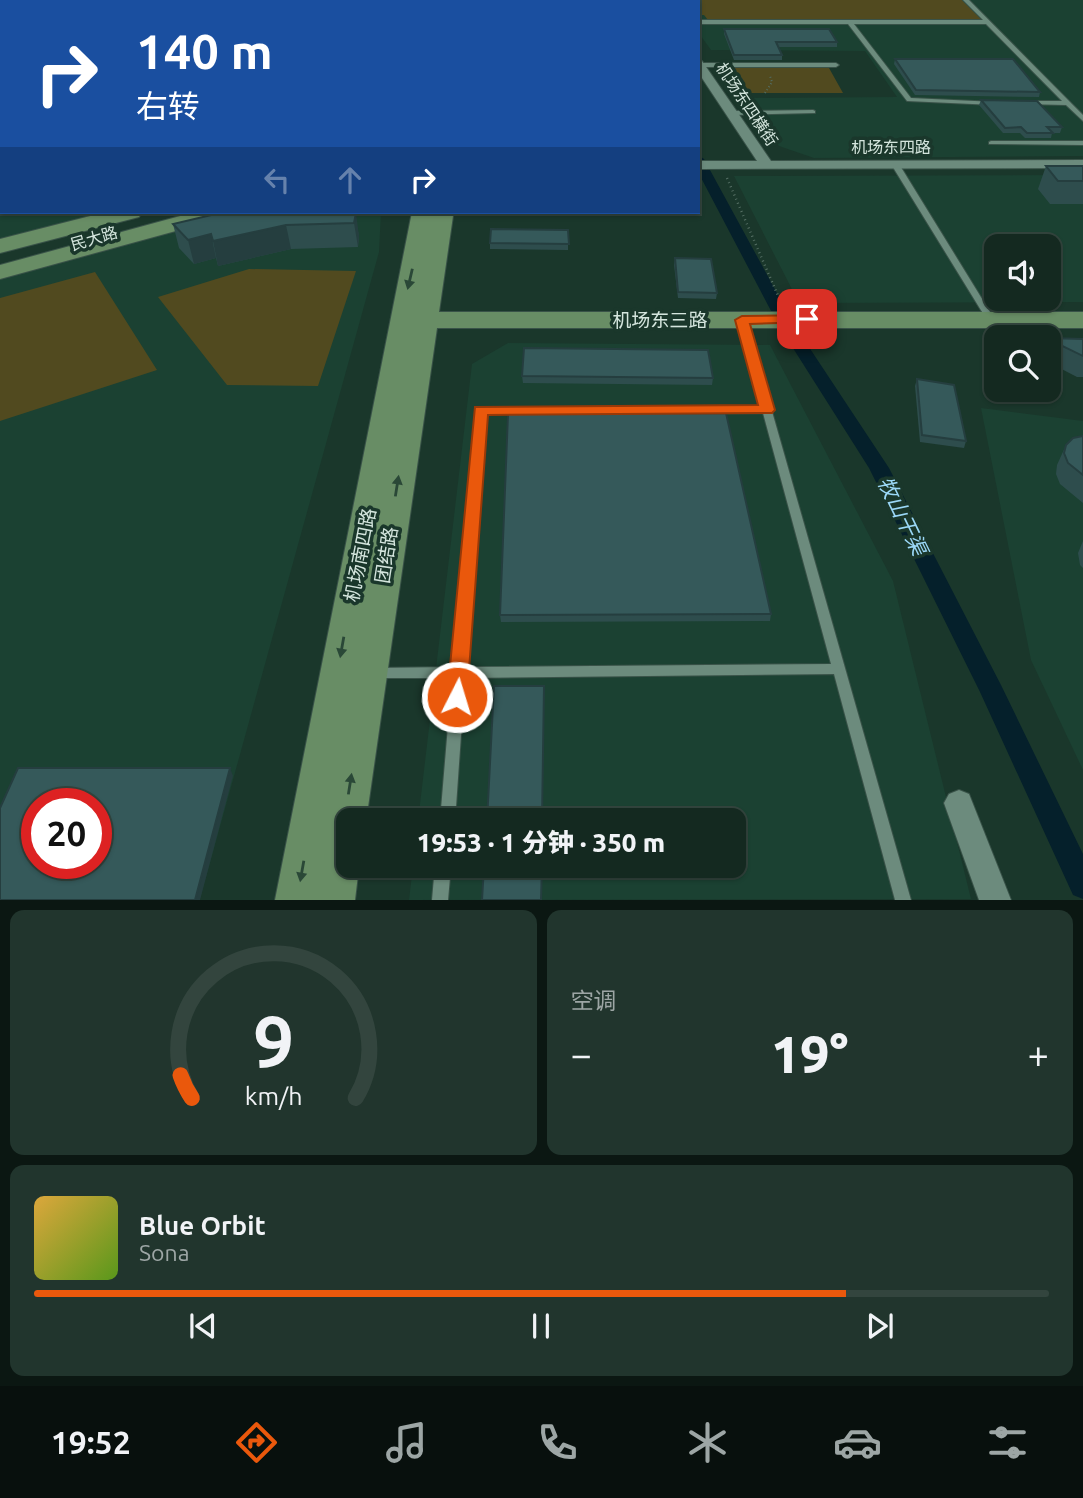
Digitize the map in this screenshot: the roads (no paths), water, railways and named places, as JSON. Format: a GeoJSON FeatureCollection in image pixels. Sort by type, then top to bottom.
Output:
{"type":"FeatureCollection","features":[{"type":"Feature","properties":{"kind":"main road"},"geometry":{"type":"LineString","coordinates":[[0,246],[123,214]]}},
{"type":"Feature","properties":{"kind":"main road","name":"民大路"},"geometry":{"type":"LineString","coordinates":[[0,256],[154,214]]}},
{"type":"Feature","properties":{"kind":"main road","name":"民大路"},"geometry":{"type":"LineString","coordinates":[[0,264],[180,214]]}},
{"type":"Feature","properties":{"kind":"main road"},"geometry":{"type":"LineString","coordinates":[[0,272],[212,214]]}},
{"type":"Feature","properties":{"kind":"main road","name":"机场南四路"},"geometry":{"type":"LineString","coordinates":[[296,900],[416,320],[423,214]]}},
{"type":"Feature","properties":{"kind":"main road","name":"团结路"},"geometry":{"type":"LineString","coordinates":[[332,900],[409,409],[416,320],[442,214]]}},
{"type":"Feature","properties":{"kind":"main road","name":"机场东三路"},"geometry":{"type":"LineString","coordinates":[[416,320],[1083,320]]}},
{"type":"Feature","properties":{"kind":"street","name":"机场东四横街"},"geometry":{"type":"LineString","coordinates":[[700,65],[766,164]]}},
{"type":"Feature","properties":{"kind":"street","name":"机场东四路"},"geometry":{"type":"LineString","coordinates":[[700,165],[1083,164]]}},
{"type":"Feature","properties":{"kind":"street"},"geometry":{"type":"LineString","coordinates":[[959,803],[995,900]]}},
{"type":"Feature","properties":{"kind":"lane"},"geometry":{"type":"LineString","coordinates":[[967,0],[1083,118]]}},
{"type":"Feature","properties":{"kind":"lane"},"geometry":{"type":"LineString","coordinates":[[700,22],[988,22]]}},
{"type":"Feature","properties":{"kind":"lane"},"geometry":{"type":"LineString","coordinates":[[850,22],[909,100],[1003,103]]}},
{"type":"Feature","properties":{"kind":"lane"},"geometry":{"type":"LineString","coordinates":[[700,64],[836,65]]}},
{"type":"Feature","properties":{"kind":"lane"},"geometry":{"type":"LineString","coordinates":[[1016,103],[1068,103]]}},
{"type":"Feature","properties":{"kind":"lane"},"geometry":{"type":"LineString","coordinates":[[732,113],[813,112]]}},
{"type":"Feature","properties":{"kind":"lane"},"geometry":{"type":"LineString","coordinates":[[990,143],[1083,143]]}},
{"type":"Feature","properties":{"kind":"lane"},"geometry":{"type":"LineString","coordinates":[[895,164],[991,320]]}},
{"type":"Feature","properties":{"kind":"lane"},"geometry":{"type":"LineString","coordinates":[[753,320],[767,410],[903,900]]}},
{"type":"Feature","properties":{"kind":"lane"},"geometry":{"type":"LineString","coordinates":[[448,808],[480,411],[767,410]]}},
{"type":"Feature","properties":{"kind":"lane"},"geometry":{"type":"LineString","coordinates":[[367,673],[839,669]]}},
{"type":"Feature","properties":{"kind":"lane"},"geometry":{"type":"LineString","coordinates":[[440,900],[442,878]]}},
{"type":"Feature","properties":{"kind":"waterway","name":"牧山干渠"},"geometry":{"type":"LineString","coordinates":[[700,163],[787,326],[879,468],[992,692],[1083,885]]}}]}
